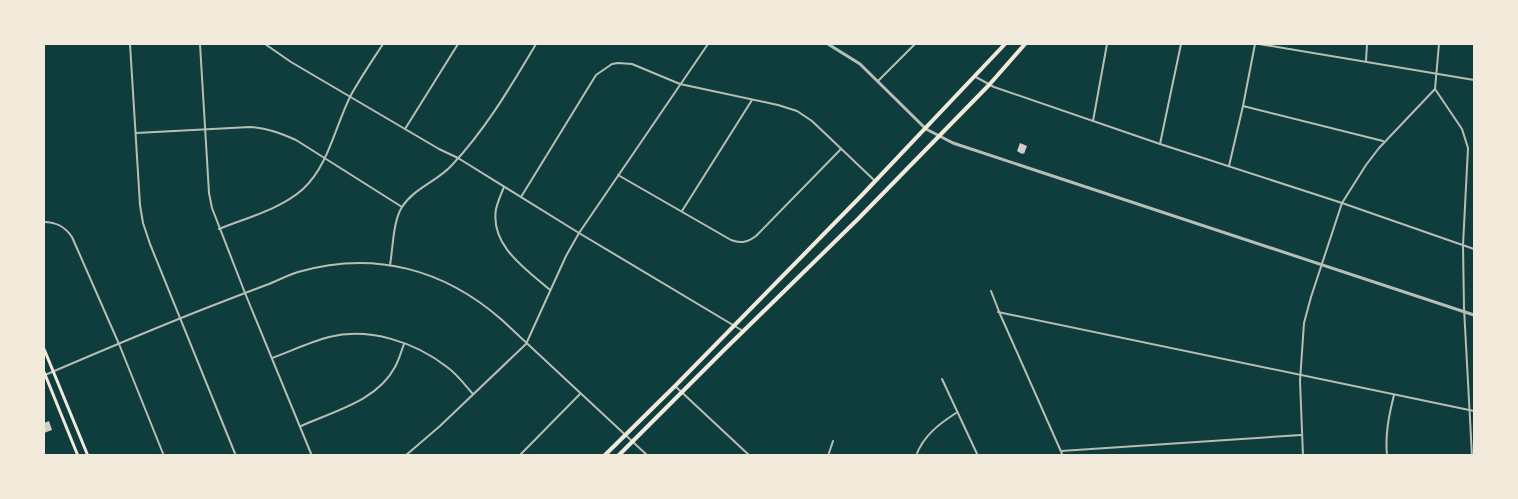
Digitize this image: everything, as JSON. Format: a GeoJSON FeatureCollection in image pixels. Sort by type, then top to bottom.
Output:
{"type":"FeatureCollection","features":[{"type":"Feature","properties":{"kind":"main road"},"geometry":{"type":"LineString","coordinates":[[604,456],[876,182],[1005,44]]}},
{"type":"Feature","properties":{"kind":"main road"},"geometry":{"type":"LineString","coordinates":[[618,456],[858,219],[989,85],[1025,44]]}},
{"type":"Feature","properties":{"kind":"main road"},"geometry":{"type":"LineString","coordinates":[[44,349],[88,456]]}},
{"type":"Feature","properties":{"kind":"main road"},"geometry":{"type":"LineString","coordinates":[[44,375],[78,456]]}},
{"type":"Feature","properties":{"kind":"street"},"geometry":{"type":"LineString","coordinates":[[130,44],[143,223],[236,456]]}},
{"type":"Feature","properties":{"kind":"street"},"geometry":{"type":"LineString","coordinates":[[200,44],[209,193],[212,208],[312,456]]}},
{"type":"Feature","properties":{"kind":"street"},"geometry":{"type":"LineString","coordinates":[[266,44],[291,62],[458,158],[743,331]]}},
{"type":"Feature","properties":{"kind":"street"},"geometry":{"type":"LineString","coordinates":[[219,229],[279,205],[295,196],[309,183],[324,159],[351,96],[383,44]]}},
{"type":"Feature","properties":{"kind":"street"},"geometry":{"type":"LineString","coordinates":[[405,129],[459,44]]}},
{"type":"Feature","properties":{"kind":"street"},"geometry":{"type":"LineString","coordinates":[[390,265],[397,218],[402,207],[416,192],[442,174],[483,129],[536,44]]}},
{"type":"Feature","properties":{"kind":"street"},"geometry":{"type":"LineString","coordinates":[[405,456],[526,344],[566,256],[579,233],[708,44]]}},
{"type":"Feature","properties":{"kind":"street"},"geometry":{"type":"LineString","coordinates":[[829,44],[851,57],[926,129],[953,143],[1474,315]]}},
{"type":"Feature","properties":{"kind":"street"},"geometry":{"type":"LineString","coordinates":[[878,81],[915,44]]}},
{"type":"Feature","properties":{"kind":"street"},"geometry":{"type":"LineString","coordinates":[[1093,121],[1107,44]]}},
{"type":"Feature","properties":{"kind":"street"},"geometry":{"type":"LineString","coordinates":[[1160,144],[1181,44]]}},
{"type":"Feature","properties":{"kind":"street"},"geometry":{"type":"LineString","coordinates":[[1230,166],[1257,44],[1474,80]]}},
{"type":"Feature","properties":{"kind":"street"},"geometry":{"type":"LineString","coordinates":[[1366,61],[1367,44]]}},
{"type":"Feature","properties":{"kind":"street"},"geometry":{"type":"LineString","coordinates":[[1303,456],[1300,375],[1307,309],[1342,203],[1384,141],[1435,89],[1439,44]]}},
{"type":"Feature","properties":{"kind":"street"},"geometry":{"type":"LineString","coordinates":[[521,197],[596,75],[612,64],[618,63],[632,64],[680,84],[796,111],[812,121],[876,182]]}},
{"type":"Feature","properties":{"kind":"street"},"geometry":{"type":"LineString","coordinates":[[974,76],[989,85],[1093,121],[1474,249]]}},
{"type":"Feature","properties":{"kind":"street"},"geometry":{"type":"LineString","coordinates":[[1435,89],[1462,129],[1467,144],[1463,245],[1464,311],[1472,456]]}},
{"type":"Feature","properties":{"kind":"street"},"geometry":{"type":"LineString","coordinates":[[682,211],[752,100]]}},
{"type":"Feature","properties":{"kind":"street"},"geometry":{"type":"LineString","coordinates":[[1243,105],[1384,141]]}},
{"type":"Feature","properties":{"kind":"street"},"geometry":{"type":"LineString","coordinates":[[136,133],[249,127],[267,129],[296,140],[402,207]]}},
{"type":"Feature","properties":{"kind":"street"},"geometry":{"type":"LineString","coordinates":[[618,176],[731,240],[745,242],[756,236],[841,149]]}},
{"type":"Feature","properties":{"kind":"street"},"geometry":{"type":"LineString","coordinates":[[504,187],[496,213],[496,226],[500,240],[516,261],[550,291]]}},
{"type":"Feature","properties":{"kind":"street"},"geometry":{"type":"LineString","coordinates":[[44,222],[58,224],[72,237],[119,344],[164,456]]}},
{"type":"Feature","properties":{"kind":"street"},"geometry":{"type":"LineString","coordinates":[[44,375],[286,276],[320,266],[367,263],[390,265],[420,272],[463,291],[490,310],[648,456]]}},
{"type":"Feature","properties":{"kind":"street"},"geometry":{"type":"LineString","coordinates":[[991,291],[998,312],[1063,456]]}},
{"type":"Feature","properties":{"kind":"street"},"geometry":{"type":"LineString","coordinates":[[998,312],[1474,411]]}},
{"type":"Feature","properties":{"kind":"street"},"geometry":{"type":"LineString","coordinates":[[272,358],[327,337],[342,334],[378,336],[404,343],[425,353],[449,368],[473,394]]}},
{"type":"Feature","properties":{"kind":"street"},"geometry":{"type":"LineString","coordinates":[[300,426],[349,406],[369,395],[391,374],[404,343]]}},
{"type":"Feature","properties":{"kind":"street"},"geometry":{"type":"LineString","coordinates":[[942,380],[978,456]]}},
{"type":"Feature","properties":{"kind":"street"},"geometry":{"type":"LineString","coordinates":[[675,386],[750,456]]}},
{"type":"Feature","properties":{"kind":"street"},"geometry":{"type":"LineString","coordinates":[[519,456],[581,393]]}},
{"type":"Feature","properties":{"kind":"street"},"geometry":{"type":"LineString","coordinates":[[1387,456],[1386,435],[1394,394]]}},
{"type":"Feature","properties":{"kind":"street"},"geometry":{"type":"LineString","coordinates":[[916,456],[928,435],[957,412]]}},
{"type":"Feature","properties":{"kind":"street"},"geometry":{"type":"LineString","coordinates":[[1061,452],[1302,435]]}},
{"type":"Feature","properties":{"kind":"street"},"geometry":{"type":"LineString","coordinates":[[828,456],[833,441]]}},
{"type":"Feature","properties":{"kind":"building"},"geometry":{"type":"Polygon","coordinates":[[[1020,143],[1027,146],[1024,154],[1017,151],[1020,143]]]}},
{"type":"Feature","properties":{"kind":"building"},"geometry":{"type":"Polygon","coordinates":[[[49,421],[52,430],[44,433],[44,423],[49,421]]]}}]}
